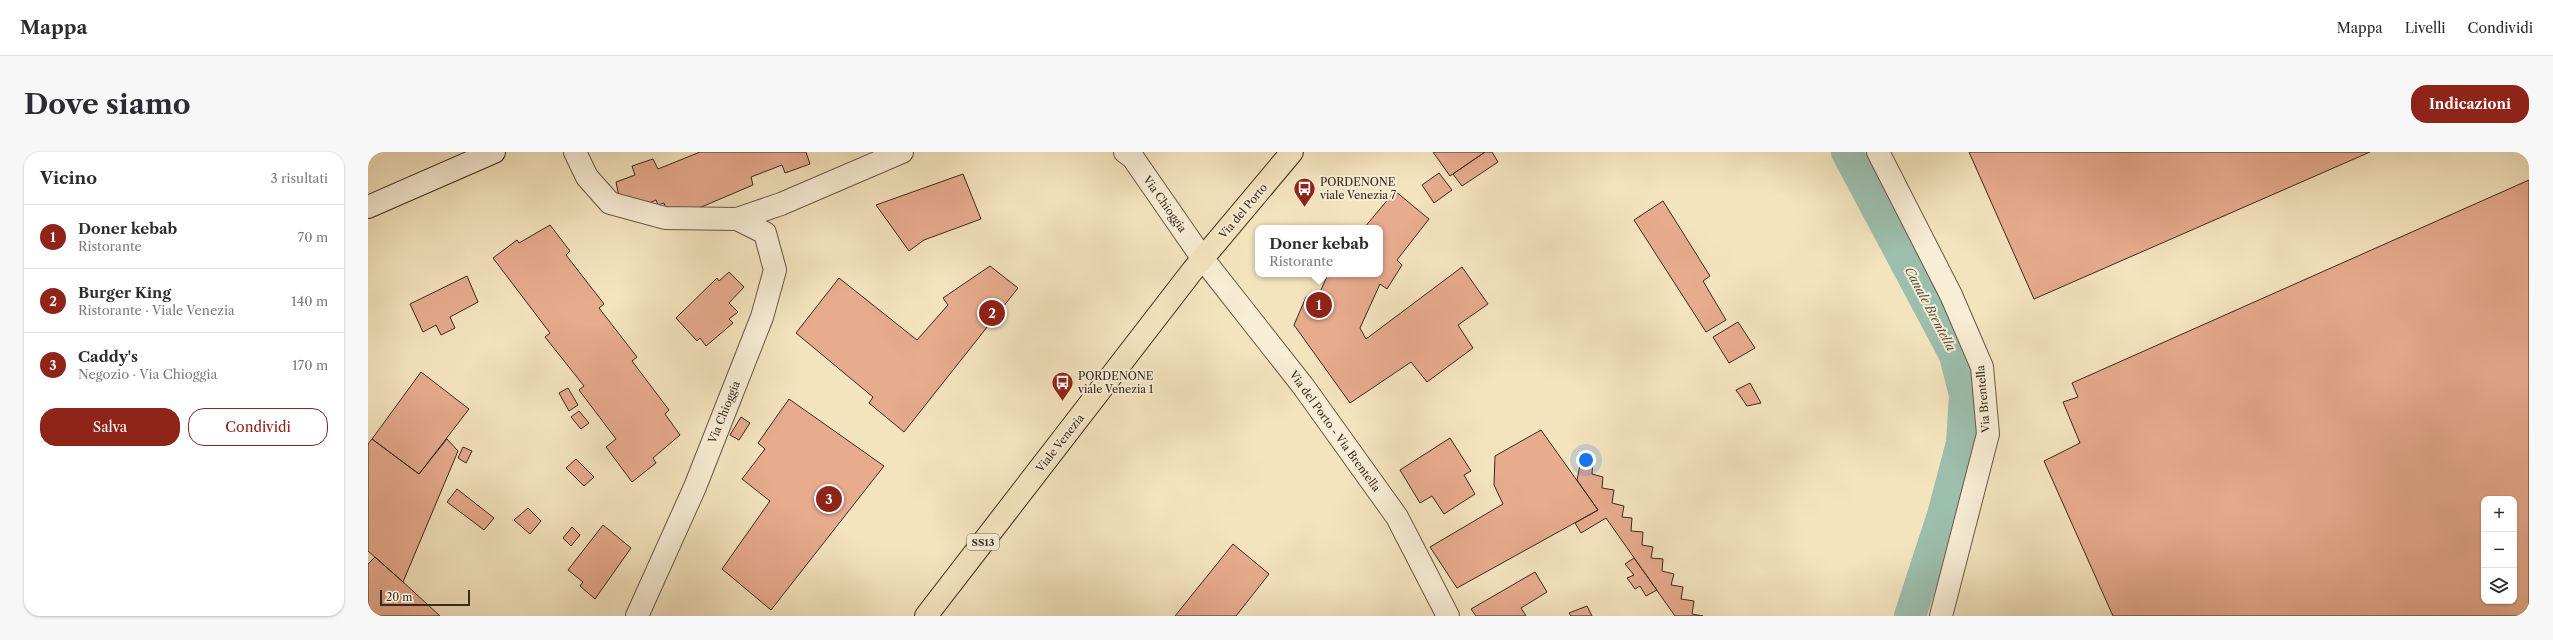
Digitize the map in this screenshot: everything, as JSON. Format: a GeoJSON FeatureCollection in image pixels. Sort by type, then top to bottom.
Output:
{"type":"FeatureCollection","features":[{"type":"Feature","properties":{"kind":"main road","name":"Via del Porto"},"geometry":{"type":"LineString","coordinates":[[1198,264],[1292,152]]}},
{"type":"Feature","properties":{"kind":"main road","name":"Viale Venezia"},"geometry":{"type":"LineString","coordinates":[[926,616],[1198,264]]}},
{"type":"Feature","properties":{"kind":"street"},"geometry":{"type":"LineString","coordinates":[[368,207],[494,152]]}},
{"type":"Feature","properties":{"kind":"street","name":"Via Chioggia"},"geometry":{"type":"LineString","coordinates":[[575,152],[587,177],[610,203],[665,218],[737,218],[781,204],[902,152]]}},
{"type":"Feature","properties":{"kind":"street","name":"Via Chioggia"},"geometry":{"type":"LineString","coordinates":[[1125,152],[1133,158],[1198,264]]}},
{"type":"Feature","properties":{"kind":"street","name":"Via Brentella"},"geometry":{"type":"LineString","coordinates":[[1878,152],[1952,295],[1982,367],[1988,434],[1940,616]]}},
{"type":"Feature","properties":{"kind":"street","name":"Via Chioggia"},"geometry":{"type":"LineString","coordinates":[[637,616],[695,487],[762,318],[776,270],[765,233],[737,218]]}},
{"type":"Feature","properties":{"kind":"street","name":"Via del Porto - Via Brentella"},"geometry":{"type":"LineString","coordinates":[[1198,264],[1303,386],[1397,517],[1448,616]]}},
{"type":"Feature","properties":{"kind":"building"},"geometry":{"type":"Polygon","coordinates":[[[700,152],[806,152],[810,164],[785,173],[782,165],[751,177],[753,185],[699,208],[666,208],[664,203],[658,205],[656,200],[647,204],[619,197],[616,182],[635,175],[632,166],[653,159],[658,169],[700,152]]]}},
{"type":"Feature","properties":{"kind":"building"},"geometry":{"type":"Polygon","coordinates":[[[1433,152],[1485,152],[1450,176],[1433,152]]]}},
{"type":"Feature","properties":{"kind":"building"},"geometry":{"type":"Polygon","coordinates":[[[1485,152],[1492,152],[1498,162],[1462,186],[1453,174],[1485,152]]]}},
{"type":"Feature","properties":{"kind":"building"},"geometry":{"type":"Polygon","coordinates":[[[1969,152],[2370,152],[2034,299],[1969,152]]]}},
{"type":"Feature","properties":{"kind":"building"},"geometry":{"type":"Polygon","coordinates":[[[1439,173],[1452,190],[1434,203],[1422,185],[1439,173]]]}},
{"type":"Feature","properties":{"kind":"building"},"geometry":{"type":"Polygon","coordinates":[[[963,174],[981,219],[924,240],[909,251],[876,205],[963,174]]]}},
{"type":"Feature","properties":{"kind":"building"},"geometry":{"type":"Polygon","coordinates":[[[2529,180],[2529,616],[2113,616],[2044,461],[2080,443],[2063,402],[2078,397],[2072,383],[2529,180]]]}},
{"type":"Feature","properties":{"kind":"building"},"geometry":{"type":"Polygon","coordinates":[[[1395,191],[1429,219],[1397,260],[1402,265],[1387,289],[1380,284],[1360,328],[1366,339],[1462,267],[1488,304],[1458,325],[1473,348],[1427,382],[1411,362],[1350,403],[1294,325],[1306,297],[1317,299],[1327,277],[1383,277],[1383,225],[1367,225],[1395,191]]]}},
{"type":"Feature","properties":{"kind":"building"},"geometry":{"type":"Polygon","coordinates":[[[1663,201],[1710,276],[1703,281],[1726,320],[1706,332],[1634,220],[1663,201]]]}},
{"type":"Feature","properties":{"kind":"building"},"geometry":{"type":"Polygon","coordinates":[[[550,225],[570,251],[566,255],[604,304],[599,308],[637,357],[632,361],[669,410],[665,414],[680,435],[653,458],[656,463],[632,482],[606,447],[616,439],[579,390],[584,386],[545,337],[550,333],[493,258],[517,240],[519,243],[550,225]]]}},
{"type":"Feature","properties":{"kind":"building"},"geometry":{"type":"Polygon","coordinates":[[[990,266],[1018,288],[904,432],[869,403],[873,397],[796,333],[839,278],[917,340],[948,305],[943,298],[990,266]]]}},
{"type":"Feature","properties":{"kind":"building"},"geometry":{"type":"Polygon","coordinates":[[[729,272],[744,287],[729,303],[738,312],[729,319],[733,323],[706,346],[700,338],[697,341],[676,318],[717,278],[719,281],[729,272]]]}},
{"type":"Feature","properties":{"kind":"building"},"geometry":{"type":"Polygon","coordinates":[[[467,276],[478,302],[450,317],[455,328],[441,335],[436,325],[423,332],[410,304],[467,276]]]}},
{"type":"Feature","properties":{"kind":"building"},"geometry":{"type":"Polygon","coordinates":[[[1738,322],[1755,348],[1729,363],[1713,337],[1738,322]]]}},
{"type":"Feature","properties":{"kind":"building"},"geometry":{"type":"Polygon","coordinates":[[[421,372],[469,409],[419,474],[372,439],[421,372]]]}},
{"type":"Feature","properties":{"kind":"building"},"geometry":{"type":"Polygon","coordinates":[[[1750,383],[1761,403],[1747,406],[1736,390],[1750,383]]]}},
{"type":"Feature","properties":{"kind":"building"},"geometry":{"type":"Polygon","coordinates":[[[568,388],[578,405],[569,411],[559,393],[568,388]]]}},
{"type":"Feature","properties":{"kind":"building"},"geometry":{"type":"Polygon","coordinates":[[[789,399],[884,466],[771,610],[722,569],[770,501],[742,479],[765,449],[758,443],[789,399]]]}},
{"type":"Feature","properties":{"kind":"building"},"geometry":{"type":"Polygon","coordinates":[[[579,411],[589,423],[581,429],[571,417],[579,411]]]}},
{"type":"Feature","properties":{"kind":"building"},"geometry":{"type":"Polygon","coordinates":[[[741,417],[750,423],[739,440],[730,435],[741,417]]]}},
{"type":"Feature","properties":{"kind":"building"},"geometry":{"type":"Polygon","coordinates":[[[1541,430],[1598,510],[1457,588],[1430,547],[1503,504],[1494,485],[1495,456],[1541,430]]]}},
{"type":"Feature","properties":{"kind":"building"},"geometry":{"type":"Polygon","coordinates":[[[1450,438],[1471,471],[1464,475],[1475,494],[1444,514],[1432,496],[1420,503],[1400,470],[1450,438]]]}},
{"type":"Feature","properties":{"kind":"building"},"geometry":{"type":"Polygon","coordinates":[[[372,439],[419,474],[447,439],[458,451],[403,582],[368,551],[368,444],[372,439]]]}},
{"type":"Feature","properties":{"kind":"building"},"geometry":{"type":"Polygon","coordinates":[[[463,447],[472,451],[466,463],[458,458],[463,447]]]}},
{"type":"Feature","properties":{"kind":"building"},"geometry":{"type":"Polygon","coordinates":[[[576,459],[594,477],[584,486],[566,468],[576,459]]]}},
{"type":"Feature","properties":{"kind":"building"},"geometry":{"type":"Polygon","coordinates":[[[1581,460],[1593,461],[1592,474],[1603,477],[1602,488],[1614,490],[1612,503],[1624,506],[1622,517],[1632,518],[1631,531],[1643,532],[1642,545],[1653,547],[1651,558],[1663,559],[1662,571],[1674,574],[1671,585],[1683,587],[1681,599],[1694,601],[1692,614],[1703,616],[1675,616],[1606,518],[1581,533],[1575,523],[1598,510],[1577,480],[1581,460]]]}},
{"type":"Feature","properties":{"kind":"building"},"geometry":{"type":"Polygon","coordinates":[[[457,489],[494,518],[484,530],[447,502],[457,489]]]}},
{"type":"Feature","properties":{"kind":"building"},"geometry":{"type":"Polygon","coordinates":[[[528,508],[541,521],[530,534],[514,520],[528,508]]]}},
{"type":"Feature","properties":{"kind":"building"},"geometry":{"type":"Polygon","coordinates":[[[603,525],[631,548],[595,599],[580,586],[583,582],[568,570],[603,525]]]}},
{"type":"Feature","properties":{"kind":"building"},"geometry":{"type":"Polygon","coordinates":[[[572,527],[580,535],[571,546],[563,538],[572,527]]]}},
{"type":"Feature","properties":{"kind":"building"},"geometry":{"type":"Polygon","coordinates":[[[1233,544],[1269,574],[1236,616],[1175,616],[1233,544]]]}},
{"type":"Feature","properties":{"kind":"building"},"geometry":{"type":"Polygon","coordinates":[[[375,557],[440,616],[368,616],[368,564],[375,557]]]}},
{"type":"Feature","properties":{"kind":"building"},"geometry":{"type":"Polygon","coordinates":[[[1634,558],[1657,590],[1646,596],[1640,586],[1635,589],[1627,578],[1634,575],[1625,564],[1634,558]]]}},
{"type":"Feature","properties":{"kind":"building"},"geometry":{"type":"Polygon","coordinates":[[[1535,572],[1547,592],[1521,608],[1526,616],[1476,616],[1471,609],[1535,572]]]}},
{"type":"Feature","properties":{"kind":"building"},"geometry":{"type":"Polygon","coordinates":[[[1587,606],[1592,616],[1571,616],[1569,613],[1587,606]]]}},
{"type":"Feature","properties":{"kind":"waterway","name":"Canale Brentella"},"geometry":{"type":"LineString","coordinates":[[1847,152],[1955,355],[1965,395],[1962,443],[1943,515],[1910,616]]}},
{"type":"Feature","properties":{"kind":"place","name":"PORDENONE viale Venezia 7"},"geometry":{"type":"Point","coordinates":[1304,208]}},
{"type":"Feature","properties":{"kind":"place","name":"Doner kebab"},"geometry":{"type":"Point","coordinates":[1319,305]}},
{"type":"Feature","properties":{"kind":"place","name":"Burger King"},"geometry":{"type":"Point","coordinates":[992,313]}},
{"type":"Feature","properties":{"kind":"place","name":"PORDENONE viale Venezia 1"},"geometry":{"type":"Point","coordinates":[1062,402]}},
{"type":"Feature","properties":{"kind":"place","name":"Caddy's"},"geometry":{"type":"Point","coordinates":[829,499]}}]}
